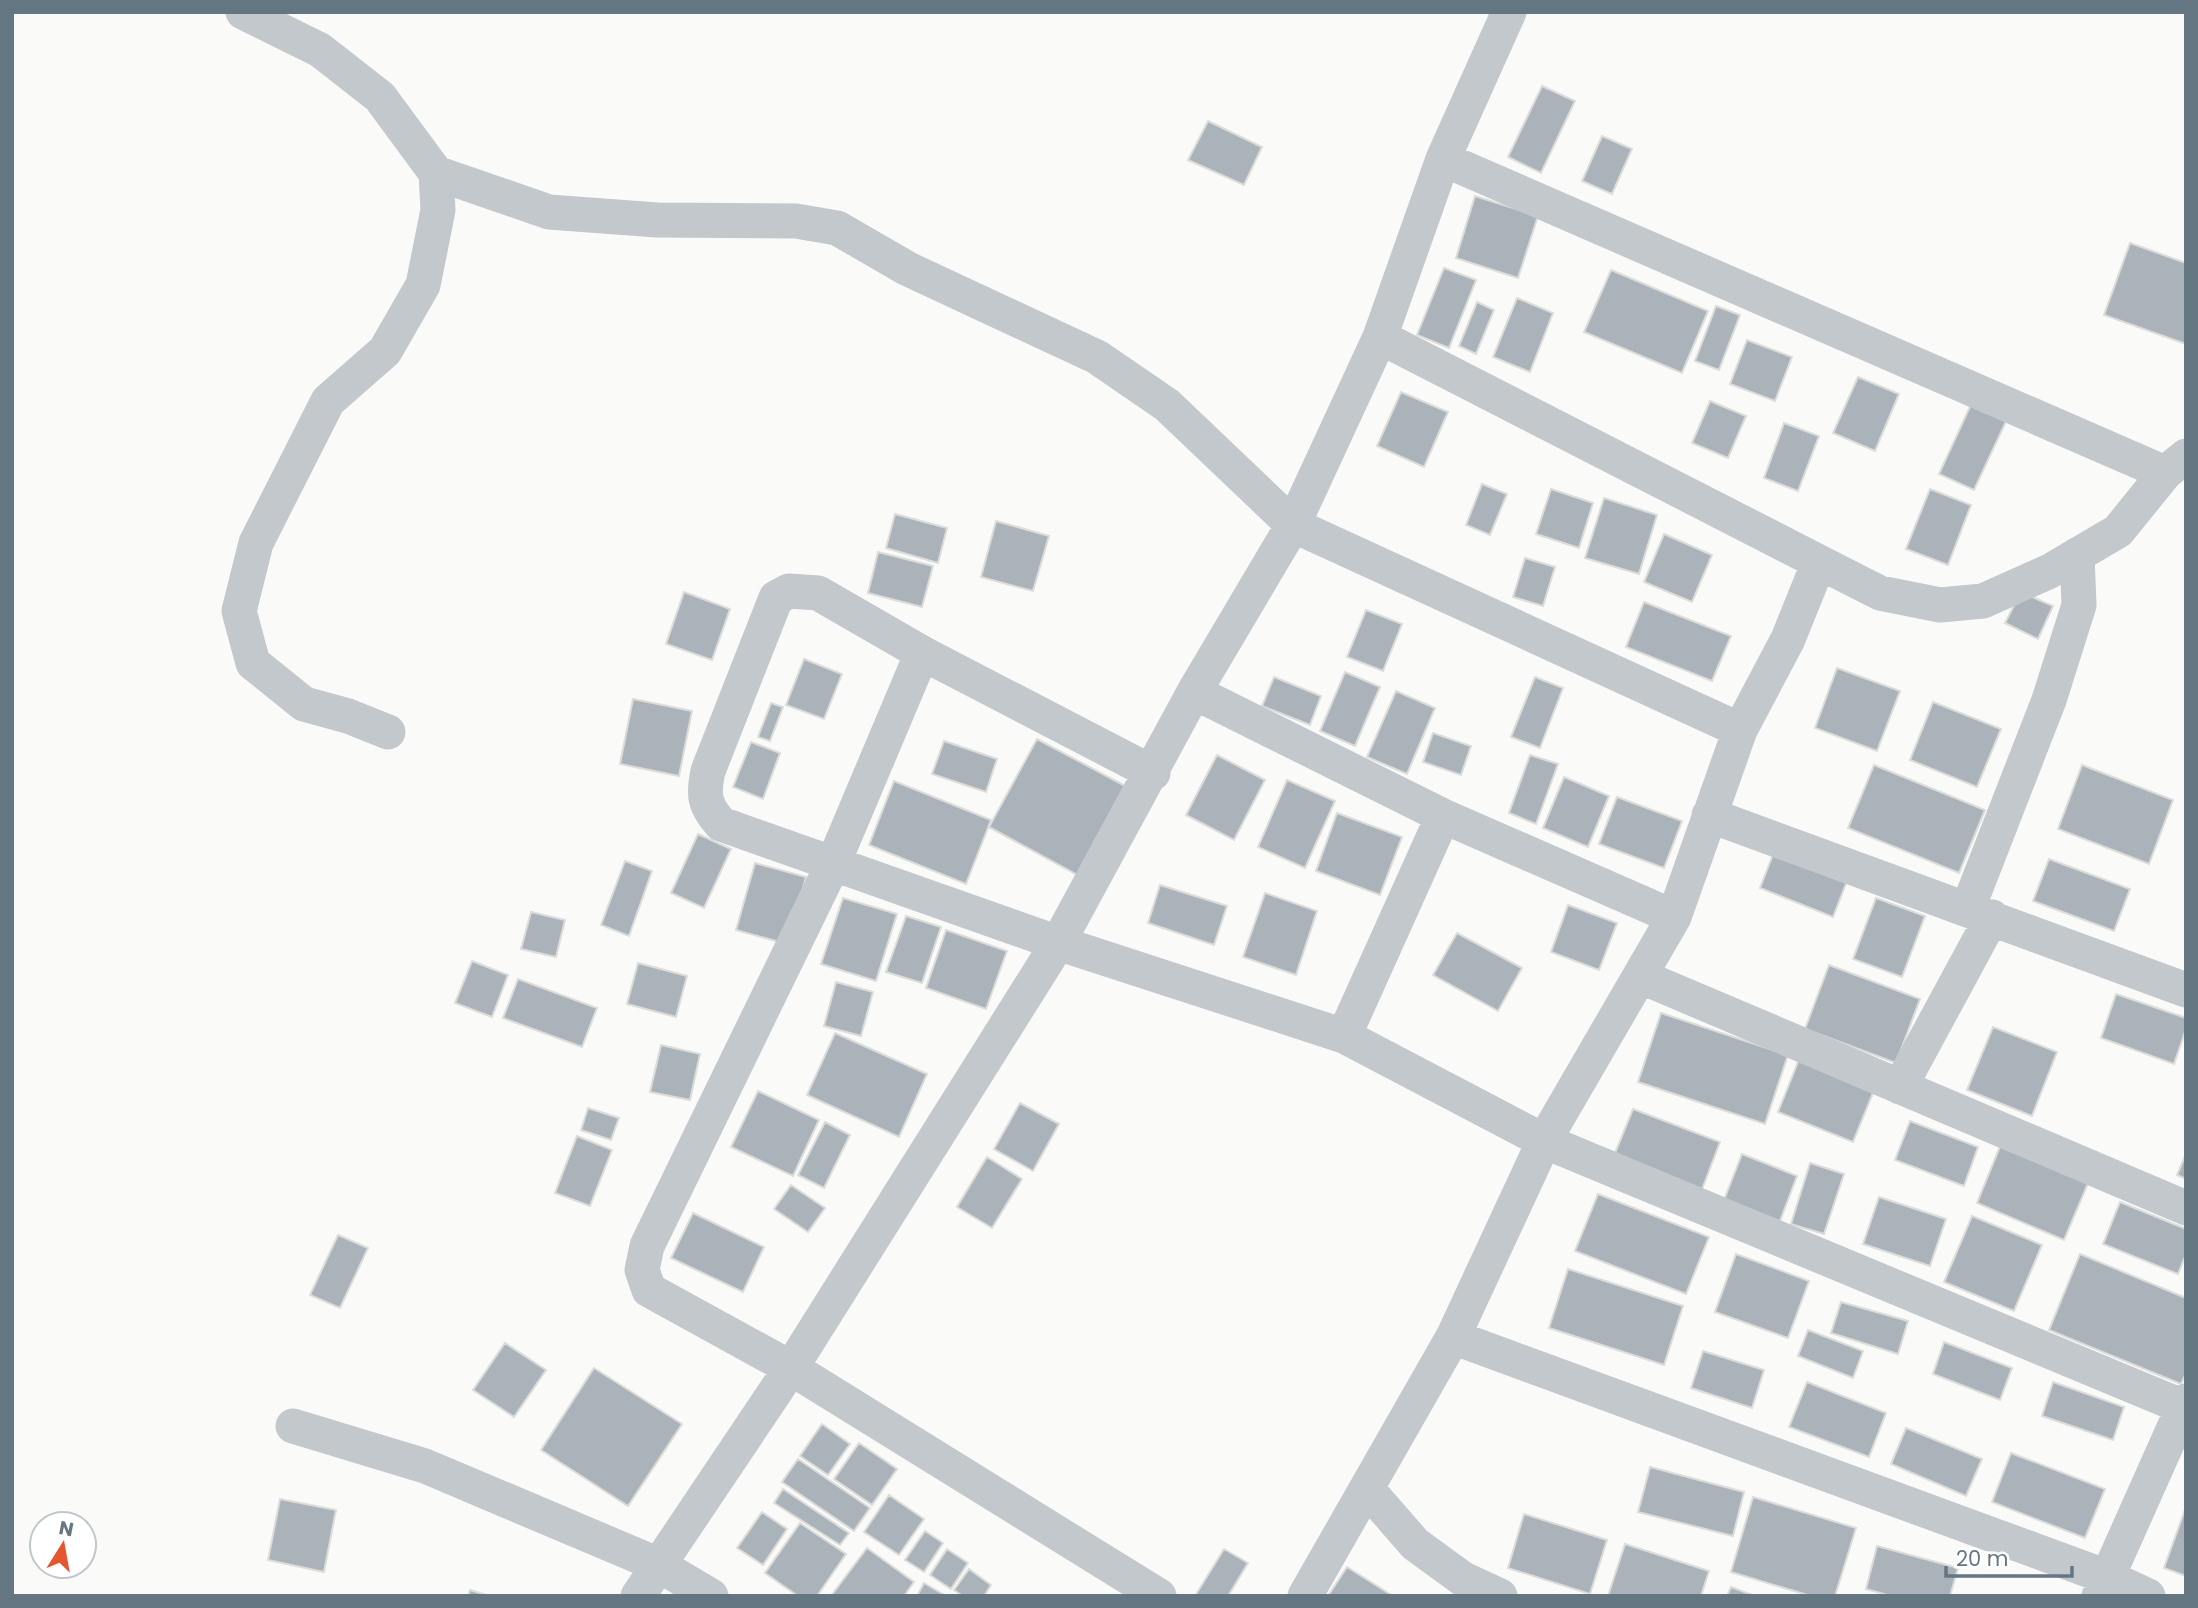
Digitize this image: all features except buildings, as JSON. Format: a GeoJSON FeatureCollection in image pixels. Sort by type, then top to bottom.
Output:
{"type":"FeatureCollection","features":[{"type":"Feature","properties":{"kind":"street"},"geometry":{"type":"LineString","coordinates":[[243,12],[320,50],[380,97],[436,173],[438,211],[423,285],[385,351],[328,401],[256,543],[239,611],[253,663],[304,704],[348,716],[388,732]]}},
{"type":"Feature","properties":{"kind":"street"},"geometry":{"type":"LineString","coordinates":[[638,1596],[791,1368],[1058,943],[1153,773],[1194,692],[1293,525],[1380,337],[1443,159],[1509,12]]}},
{"type":"Feature","properties":{"kind":"street"},"geometry":{"type":"LineString","coordinates":[[1380,337],[1880,593],[1940,605],[1983,601],[2050,571],[2118,531],[2176,464],[1443,159]]}},
{"type":"Feature","properties":{"kind":"street"},"geometry":{"type":"LineString","coordinates":[[436,173],[549,212],[657,220],[796,221],[836,228],[908,269],[1097,357],[1167,405],[1293,525],[1740,730]]}},
{"type":"Feature","properties":{"kind":"street"},"geometry":{"type":"LineString","coordinates":[[1900,1087],[1980,913],[2079,605],[2077,555]]}},
{"type":"Feature","properties":{"kind":"street"},"geometry":{"type":"LineString","coordinates":[[1305,1596],[1368,1490],[1453,1337],[1544,1141],[1642,977],[1674,917],[1740,730],[1788,639],[1819,562]]}},
{"type":"Feature","properties":{"kind":"street"},"geometry":{"type":"LineString","coordinates":[[1153,773],[922,653],[818,593],[789,591],[776,598],[708,771],[703,796],[708,810],[721,824],[1058,943],[1344,1036],[1544,1141],[2185,1405],[2103,1586]]}},
{"type":"Feature","properties":{"kind":"street"},"geometry":{"type":"LineString","coordinates":[[922,653],[833,864],[647,1246],[642,1270],[649,1290],[791,1368],[1158,1596]]}},
{"type":"Feature","properties":{"kind":"street"},"geometry":{"type":"LineString","coordinates":[[1194,692],[1443,816],[1674,917]]}},
{"type":"Feature","properties":{"kind":"street"},"geometry":{"type":"LineString","coordinates":[[1709,815],[2186,990]]}},
{"type":"Feature","properties":{"kind":"street"},"geometry":{"type":"LineString","coordinates":[[1344,1036],[1443,816]]}},
{"type":"Feature","properties":{"kind":"street"},"geometry":{"type":"LineString","coordinates":[[1642,977],[2186,1208]]}},
{"type":"Feature","properties":{"kind":"street"},"geometry":{"type":"LineString","coordinates":[[1453,1337],[2103,1586],[2148,1596]]}},
{"type":"Feature","properties":{"kind":"street"},"geometry":{"type":"LineString","coordinates":[[293,1426],[425,1466],[659,1565],[711,1596]]}},
{"type":"Feature","properties":{"kind":"street"},"geometry":{"type":"LineString","coordinates":[[1368,1490],[1415,1544],[1463,1579],[1500,1596]]}}]}
